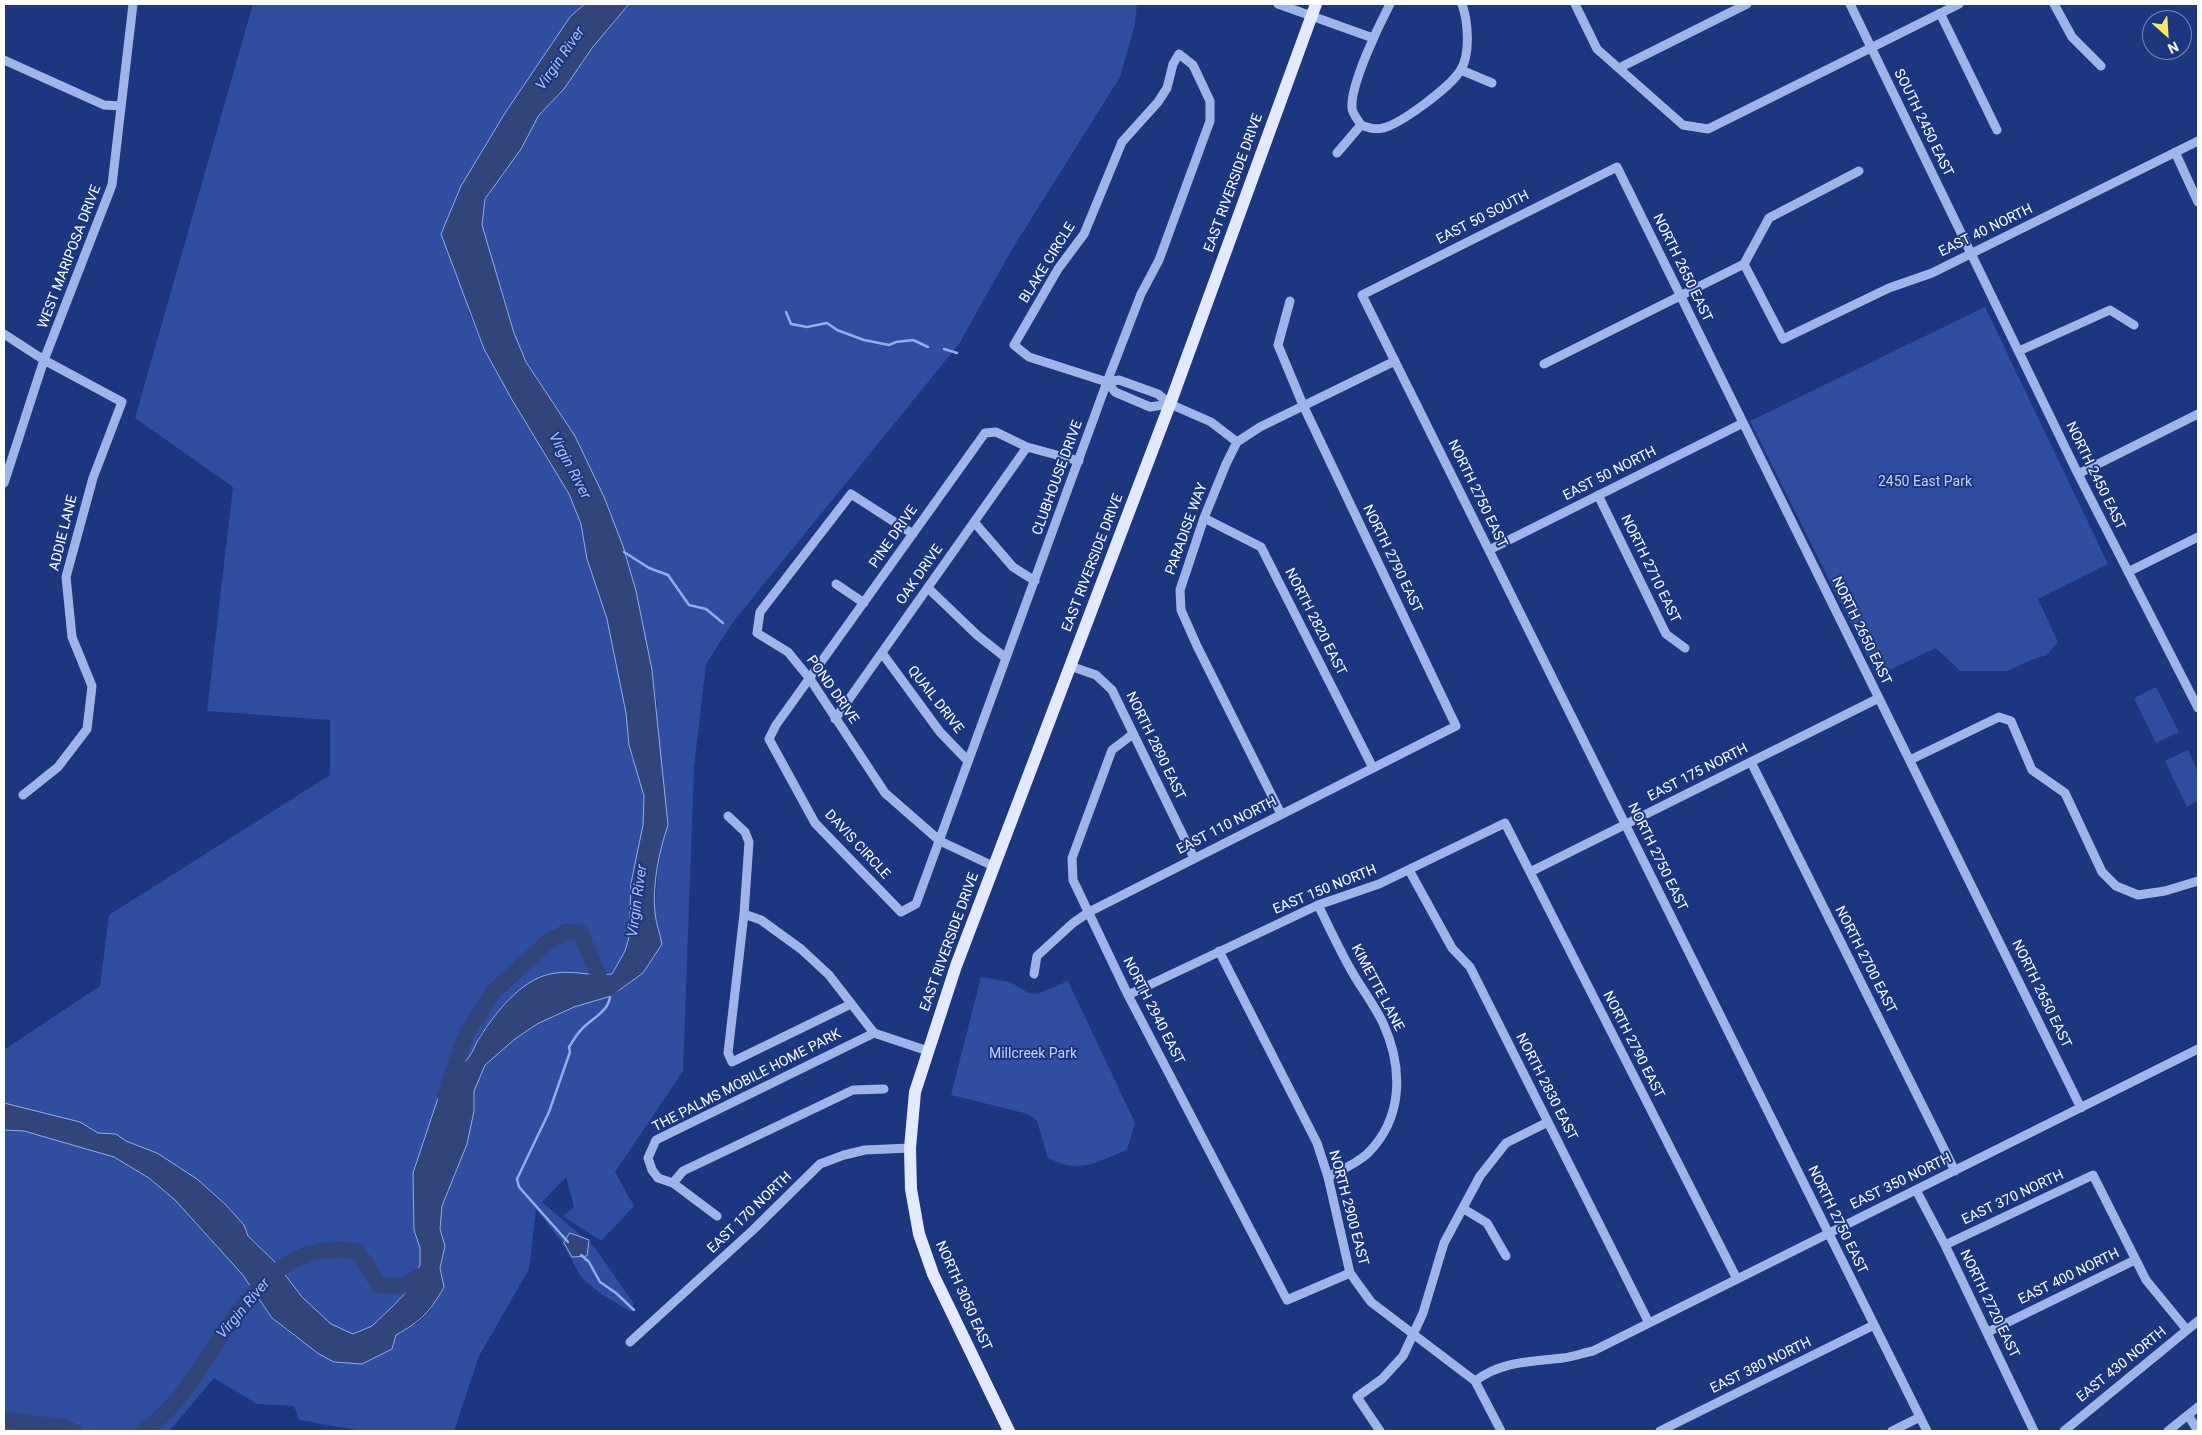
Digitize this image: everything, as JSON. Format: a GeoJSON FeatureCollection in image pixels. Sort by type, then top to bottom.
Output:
{"type":"FeatureCollection","features":[{"type":"Feature","properties":{"kind":"main road","name":"EAST RIVERSIDE DRIVE"},"geometry":{"type":"LineString","coordinates":[[910,1142],[916,1092],[944,997],[1170,404],[1310,16],[1316,4]]}},
{"type":"Feature","properties":{"kind":"main road","name":"NORTH 3050 EAST"},"geometry":{"type":"LineString","coordinates":[[910,1142],[911,1189],[919,1234],[933,1274],[1009,1431]]}},
{"type":"Feature","properties":{"kind":"street","name":"WEST MARIPOSA DRIVE"},"geometry":{"type":"LineString","coordinates":[[4,483],[44,360],[112,185],[133,4]]}},
{"type":"Feature","properties":{"kind":"street"},"geometry":{"type":"LineString","coordinates":[[1278,4],[1373,38]]}},
{"type":"Feature","properties":{"kind":"street"},"geometry":{"type":"LineString","coordinates":[[1390,4],[1373,38],[1353,96],[1352,110],[1361,125],[1372,129],[1385,128],[1399,120],[1443,90],[1461,70],[1468,36],[1462,4]]}},
{"type":"Feature","properties":{"kind":"street"},"geometry":{"type":"LineString","coordinates":[[1575,4],[1597,48],[1683,125],[1708,129],[1960,4]]}},
{"type":"Feature","properties":{"kind":"street"},"geometry":{"type":"LineString","coordinates":[[1619,68],[1747,4]]}},
{"type":"Feature","properties":{"kind":"street","name":"SOUTH 2450 EAST"},"geometry":{"type":"LineString","coordinates":[[1850,4],[1972,254]]}},
{"type":"Feature","properties":{"kind":"street"},"geometry":{"type":"LineString","coordinates":[[2054,4],[2072,37],[2101,66]]}},
{"type":"Feature","properties":{"kind":"street"},"geometry":{"type":"LineString","coordinates":[[1940,14],[1997,130]]}},
{"type":"Feature","properties":{"kind":"street","name":"CLUBHOUSE DRIVE"},"geometry":{"type":"LineString","coordinates":[[901,912],[916,904],[1141,294],[1159,260],[1210,121],[1210,101],[1193,65],[1180,54]]}},
{"type":"Feature","properties":{"kind":"street","name":"BLAKE CIRCLE"},"geometry":{"type":"LineString","coordinates":[[1108,382],[1029,357],[1014,345],[1058,269],[1084,234],[1122,142],[1158,102],[1167,88],[1173,64],[1180,54]]}},
{"type":"Feature","properties":{"kind":"street"},"geometry":{"type":"LineString","coordinates":[[4,60],[104,105],[121,106]]}},
{"type":"Feature","properties":{"kind":"street"},"geometry":{"type":"LineString","coordinates":[[1461,70],[1492,83]]}},
{"type":"Feature","properties":{"kind":"street"},"geometry":{"type":"LineString","coordinates":[[1337,153],[1361,125]]}},
{"type":"Feature","properties":{"kind":"street","name":"EAST 40 NORTH"},"geometry":{"type":"LineString","coordinates":[[1744,264],[1783,339],[1889,288],[1932,273],[1972,254],[2198,141]]}},
{"type":"Feature","properties":{"kind":"street"},"geometry":{"type":"LineString","coordinates":[[2175,152],[2198,202]]}},
{"type":"Feature","properties":{"kind":"street","name":"EAST 50 SOUTH"},"geometry":{"type":"LineString","coordinates":[[1362,295],[1617,167]]}},
{"type":"Feature","properties":{"kind":"street","name":"NORTH 2650 EAST"},"geometry":{"type":"LineString","coordinates":[[1617,167],[2081,1108]]}},
{"type":"Feature","properties":{"kind":"street"},"geometry":{"type":"LineString","coordinates":[[1544,364],[1744,264],[1769,218],[1859,171]]}},
{"type":"Feature","properties":{"kind":"street","name":"NORTH 2450 EAST"},"geometry":{"type":"LineString","coordinates":[[1972,254],[2078,474],[2198,708]]}},
{"type":"Feature","properties":{"kind":"street","name":"NORTH 2750 EAST"},"geometry":{"type":"LineString","coordinates":[[1362,295],[1927,1431]]}},
{"type":"Feature","properties":{"kind":"street","name":"NORTH 2790 EAST"},"geometry":{"type":"LineString","coordinates":[[1290,301],[1278,345],[1303,405],[1456,726]]}},
{"type":"Feature","properties":{"kind":"street"},"geometry":{"type":"LineString","coordinates":[[2019,351],[2110,310],[2134,326]]}},
{"type":"Feature","properties":{"kind":"street"},"geometry":{"type":"LineString","coordinates":[[4,334],[44,360]]}},
{"type":"Feature","properties":{"kind":"street","name":"ADDIE LANE"},"geometry":{"type":"LineString","coordinates":[[23,795],[58,767],[87,729],[92,686],[72,637],[66,577],[92,478],[122,402],[44,360]]}},
{"type":"Feature","properties":{"kind":"street"},"geometry":{"type":"LineString","coordinates":[[1170,404],[1150,407],[1115,392],[1108,382],[1119,380],[1158,394],[1170,404],[1211,422],[1237,442],[1260,427],[1395,361]]}},
{"type":"Feature","properties":{"kind":"street"},"geometry":{"type":"LineString","coordinates":[[2078,474],[2198,414]]}},
{"type":"Feature","properties":{"kind":"street","name":"EAST 50 NORTH"},"geometry":{"type":"LineString","coordinates":[[1489,550],[1743,423]]}},
{"type":"Feature","properties":{"kind":"street","name":"PINE DRIVE"},"geometry":{"type":"LineString","coordinates":[[769,739],[776,725],[985,433],[996,432],[1027,447],[1079,461]]}},
{"type":"Feature","properties":{"kind":"street","name":"PARADISE WAY"},"geometry":{"type":"LineString","coordinates":[[1237,442],[1204,518],[1180,590],[1181,610],[1280,814]]}},
{"type":"Feature","properties":{"kind":"street","name":"OAK DRIVE"},"geometry":{"type":"LineString","coordinates":[[835,719],[1027,447]]}},
{"type":"Feature","properties":{"kind":"street","name":"POND DRIVE"},"geometry":{"type":"LineString","coordinates":[[913,534],[851,494],[760,612],[758,633],[788,652],[810,679],[885,793],[940,841],[993,866]]}},
{"type":"Feature","properties":{"kind":"street","name":"NORTH 2710 EAST"},"geometry":{"type":"LineString","coordinates":[[1598,495],[1666,634],[1685,648]]}},
{"type":"Feature","properties":{"kind":"street","name":"NORTH 2820 EAST"},"geometry":{"type":"LineString","coordinates":[[1204,518],[1261,547],[1373,768]]}},
{"type":"Feature","properties":{"kind":"street"},"geometry":{"type":"LineString","coordinates":[[974,522],[1013,567],[1035,580]]}},
{"type":"Feature","properties":{"kind":"street"},"geometry":{"type":"LineString","coordinates":[[2128,572],[2198,537]]}},
{"type":"Feature","properties":{"kind":"street"},"geometry":{"type":"LineString","coordinates":[[836,584],[864,603]]}},
{"type":"Feature","properties":{"kind":"street"},"geometry":{"type":"LineString","coordinates":[[928,588],[977,635],[1006,658]]}},
{"type":"Feature","properties":{"kind":"street","name":"QUAIL DRIVE"},"geometry":{"type":"LineString","coordinates":[[882,653],[940,732],[968,761]]}},
{"type":"Feature","properties":{"kind":"street","name":"NORTH 2890 EAST"},"geometry":{"type":"LineString","coordinates":[[1070,666],[1096,675],[1112,690],[1194,858]]}},
{"type":"Feature","properties":{"kind":"street","name":"EAST 175 NORTH"},"geometry":{"type":"LineString","coordinates":[[1530,872],[1879,698]]}},
{"type":"Feature","properties":{"kind":"street"},"geometry":{"type":"LineString","coordinates":[[1910,760],[1999,717],[2010,721],[2032,770],[2065,793],[2102,872],[2116,886],[2138,895],[2165,891],[2196,880],[2198,881]]}},
{"type":"Feature","properties":{"kind":"street","name":"EAST 110 NORTH"},"geometry":{"type":"LineString","coordinates":[[1034,974],[1037,956],[1073,923],[1089,912],[1456,726]]}},
{"type":"Feature","properties":{"kind":"street","name":"NORTH 2940 EAST"},"geometry":{"type":"LineString","coordinates":[[1133,734],[1112,750],[1072,858],[1073,880],[1128,995],[1287,1300],[1350,1273]]}},
{"type":"Feature","properties":{"kind":"street","name":"DAVIS CIRCLE"},"geometry":{"type":"LineString","coordinates":[[769,739],[815,823],[901,912]]}},
{"type":"Feature","properties":{"kind":"street","name":"NORTH 2700 EAST"},"geometry":{"type":"LineString","coordinates":[[1750,762],[1955,1171]]}},
{"type":"Feature","properties":{"kind":"street","name":"THE PALMS MOBILE HOME PARK"},"geometry":{"type":"LineString","coordinates":[[728,816],[745,832],[749,842],[744,914],[728,1053],[732,1062],[851,1004]]}},
{"type":"Feature","properties":{"kind":"street","name":"NORTH 2790 EAST"},"geometry":{"type":"LineString","coordinates":[[1505,823],[1737,1279]]}},
{"type":"Feature","properties":{"kind":"street","name":"EAST 150 NORTH"},"geometry":{"type":"LineString","coordinates":[[1128,995],[1318,905],[1379,884],[1505,823]]}},
{"type":"Feature","properties":{"kind":"street","name":"NORTH 2830 EAST"},"geometry":{"type":"LineString","coordinates":[[1409,870],[1452,948],[1470,966],[1649,1323]]}},
{"type":"Feature","properties":{"kind":"street","name":"KIMETTE LANE"},"geometry":{"type":"LineString","coordinates":[[1318,905],[1352,971],[1382,1021],[1392,1046],[1398,1073],[1397,1101],[1390,1120],[1379,1140],[1367,1154],[1352,1165],[1328,1177]]}},
{"type":"Feature","properties":{"kind":"street"},"geometry":{"type":"LineString","coordinates":[[744,914],[761,920],[801,949],[829,975],[874,1033],[928,1051]]}},
{"type":"Feature","properties":{"kind":"street","name":"NORTH 2900 EAST"},"geometry":{"type":"LineString","coordinates":[[1219,951],[1317,1143],[1328,1177],[1350,1273],[1371,1302],[1475,1381],[1502,1431]]}},
{"type":"Feature","properties":{"kind":"street","name":"THE PALMS MOBILE HOME PARK"},"geometry":{"type":"LineString","coordinates":[[717,1216],[673,1183],[658,1178],[652,1170],[648,1158],[656,1140],[874,1033]]}},
{"type":"Feature","properties":{"kind":"street","name":"EAST 350 NORTH"},"geometry":{"type":"LineString","coordinates":[[1475,1381],[1489,1370],[1515,1363],[1565,1358],[1593,1351],[2198,1049]]}},
{"type":"Feature","properties":{"kind":"street"},"geometry":{"type":"LineString","coordinates":[[673,1183],[683,1171],[853,1090],[884,1089]]}},
{"type":"Feature","properties":{"kind":"street"},"geometry":{"type":"LineString","coordinates":[[1380,1431],[1357,1397],[1382,1379],[1403,1356],[1423,1313],[1444,1243],[1464,1209],[1480,1176],[1506,1143],[1548,1122]]}},
{"type":"Feature","properties":{"kind":"street","name":"EAST 170 NORTH"},"geometry":{"type":"LineString","coordinates":[[630,1342],[753,1230],[820,1164],[844,1154],[910,1142]]}},
{"type":"Feature","properties":{"kind":"street","name":"EAST 370 NORTH"},"geometry":{"type":"LineString","coordinates":[[1945,1244],[2093,1175],[2135,1260]]}},
{"type":"Feature","properties":{"kind":"street","name":"NORTH 2720 EAST"},"geometry":{"type":"LineString","coordinates":[[1916,1190],[1945,1244],[2034,1431]]}},
{"type":"Feature","properties":{"kind":"street"},"geometry":{"type":"LineString","coordinates":[[1464,1209],[1487,1223],[1506,1256]]}},
{"type":"Feature","properties":{"kind":"street"},"geometry":{"type":"LineString","coordinates":[[2135,1260],[2146,1280],[2187,1330]]}},
{"type":"Feature","properties":{"kind":"street","name":"EAST 400 NORTH"},"geometry":{"type":"LineString","coordinates":[[1988,1332],[2135,1260]]}},
{"type":"Feature","properties":{"kind":"street","name":"EAST 430 NORTH"},"geometry":{"type":"LineString","coordinates":[[2064,1431],[2198,1321]]}},
{"type":"Feature","properties":{"kind":"street","name":"EAST 380 NORTH"},"geometry":{"type":"LineString","coordinates":[[1660,1431],[1874,1325]]}},
{"type":"Feature","properties":{"kind":"street"},"geometry":{"type":"LineString","coordinates":[[2168,1431],[2198,1407]]}},
{"type":"Feature","properties":{"kind":"street"},"geometry":{"type":"LineString","coordinates":[[2188,1415],[2198,1431]]}},
{"type":"Feature","properties":{"kind":"street"},"geometry":{"type":"LineString","coordinates":[[1892,1431],[1920,1417]]}},
{"type":"Feature","properties":{"kind":"green space"},"geometry":{"type":"Polygon","coordinates":[[[253,4],[585,4],[570,17],[505,113],[461,186],[468,311],[484,349],[511,398],[569,494],[581,524],[587,559],[607,619],[626,713],[629,745],[644,796],[643,825],[631,883],[629,937],[625,951],[612,974],[599,976],[569,973],[541,976],[521,989],[492,1019],[478,1038],[471,1055],[441,1089],[413,1173],[414,1230],[420,1248],[420,1265],[408,1290],[394,1305],[372,1326],[353,1334],[331,1324],[302,1297],[276,1263],[248,1236],[244,1225],[225,1204],[197,1179],[157,1153],[126,1141],[116,1134],[98,1133],[80,1122],[4,1103],[4,1050],[100,986],[109,915],[330,775],[330,720],[207,711],[233,487],[135,418],[253,4]]]}},
{"type":"Feature","properties":{"kind":"green space"},"geometry":{"type":"Polygon","coordinates":[[[629,4],[1137,4],[1135,24],[1120,77],[1011,251],[959,344],[733,622],[706,664],[694,767],[683,1071],[615,1172],[634,1206],[601,1241],[563,1216],[574,1207],[566,1177],[542,1202],[595,1248],[634,1304],[631,1312],[601,1294],[581,1277],[562,1242],[536,1209],[529,1269],[479,1356],[454,1431],[363,1431],[299,1420],[294,1406],[257,1404],[214,1378],[169,1431],[4,1431],[4,1130],[24,1131],[114,1157],[149,1178],[175,1200],[242,1274],[272,1318],[295,1337],[396,1335],[418,1323],[431,1309],[444,1287],[440,1268],[445,1246],[440,1229],[442,1206],[454,1178],[474,1111],[474,1091],[485,1065],[515,1039],[537,1024],[574,1007],[611,996],[643,973],[662,944],[655,913],[657,876],[663,839],[668,825],[657,736],[657,703],[636,591],[623,546],[604,497],[575,436],[526,362],[514,333],[482,225],[485,200],[521,149],[539,115],[564,89],[592,48],[629,4]]]}},
{"type":"Feature","properties":{"kind":"green space","name":"2450 East Park"},"geometry":{"type":"Polygon","coordinates":[[[1985,307],[2108,564],[2038,599],[2058,642],[2047,655],[2007,671],[1960,671],[1936,648],[1877,676],[1750,421],[1985,307]]]}},
{"type":"Feature","properties":{"kind":"green space"},"geometry":{"type":"Polygon","coordinates":[[[2156,687],[2179,732],[2156,743],[2134,698],[2156,687]]]}},
{"type":"Feature","properties":{"kind":"green space"},"geometry":{"type":"Polygon","coordinates":[[[2188,750],[2198,772],[2198,801],[2187,807],[2165,761],[2188,750]]]}},
{"type":"Feature","properties":{"kind":"green space","name":"Millcreek Park"},"geometry":{"type":"Polygon","coordinates":[[[981,977],[1010,982],[1029,993],[1037,994],[1068,981],[1135,1123],[1127,1150],[1088,1165],[1070,1166],[1060,1163],[1048,1158],[1037,1121],[1028,1114],[951,1095],[981,977]]]}},
{"type":"Feature","properties":{"kind":"water"},"geometry":{"type":"Polygon","coordinates":[[[585,4],[629,4],[592,48],[564,89],[539,115],[521,149],[485,199],[482,225],[514,333],[526,362],[575,436],[604,497],[623,546],[636,591],[652,670],[668,825],[659,857],[654,892],[656,917],[662,944],[643,973],[611,996],[574,1007],[537,1024],[515,1039],[485,1065],[474,1091],[474,1111],[467,1144],[442,1206],[440,1229],[445,1246],[440,1268],[444,1287],[424,1315],[396,1335],[392,1349],[362,1364],[334,1362],[319,1354],[272,1318],[242,1274],[175,1200],[149,1178],[114,1157],[24,1131],[4,1130],[4,1103],[80,1122],[98,1133],[116,1134],[126,1141],[157,1153],[197,1179],[225,1204],[244,1225],[248,1236],[276,1263],[302,1297],[331,1324],[353,1334],[372,1326],[394,1305],[408,1290],[420,1265],[420,1248],[414,1230],[413,1173],[441,1089],[469,1057],[478,1039],[493,1018],[519,990],[539,977],[550,974],[566,972],[596,975],[612,974],[625,951],[629,937],[631,883],[643,825],[644,796],[629,745],[626,713],[607,619],[587,559],[581,524],[569,494],[484,349],[441,234],[461,186],[505,113],[570,17],[585,4]]]}},
{"type":"Feature","properties":{"kind":"water"},"geometry":{"type":"Polygon","coordinates":[[[570,1233],[589,1240],[587,1256],[572,1257],[564,1243],[570,1233]]]}},
{"type":"Feature","properties":{"kind":"waterway"},"geometry":{"type":"LineString","coordinates":[[786,312],[791,324],[807,327],[827,323],[837,330],[864,340],[889,345],[896,342],[913,340],[928,347]]}},
{"type":"Feature","properties":{"kind":"waterway"},"geometry":{"type":"LineString","coordinates":[[944,349],[957,353]]}},
{"type":"Feature","properties":{"kind":"waterway"},"geometry":{"type":"LineString","coordinates":[[624,552],[649,568],[668,575],[689,605],[706,609],[723,623]]}},
{"type":"Feature","properties":{"kind":"waterway","name":"Virgin River"},"geometry":{"type":"LineString","coordinates":[[445,1096],[466,1035],[493,992],[549,941],[566,932],[581,933],[601,982],[609,988],[612,986]]}},
{"type":"Feature","properties":{"kind":"waterway"},"geometry":{"type":"LineString","coordinates":[[568,1242],[519,1187],[517,1179],[549,1112],[570,1052],[569,1047],[581,1030],[604,1010],[610,994]]}},
{"type":"Feature","properties":{"kind":"waterway","name":"Virgin River"},"geometry":{"type":"LineString","coordinates":[[144,1431],[167,1411],[187,1387],[245,1304],[267,1280],[292,1261],[321,1251],[356,1251],[365,1262],[378,1285],[401,1286],[429,1272]]}},
{"type":"Feature","properties":{"kind":"waterway"},"geometry":{"type":"LineString","coordinates":[[581,1255],[589,1262],[600,1282],[616,1293],[634,1310]]}},
{"type":"Feature","properties":{"kind":"waterway","name":"Virgin River"},"geometry":{"type":"LineString","coordinates":[[4,1420],[62,1427],[74,1431]]}}]}
